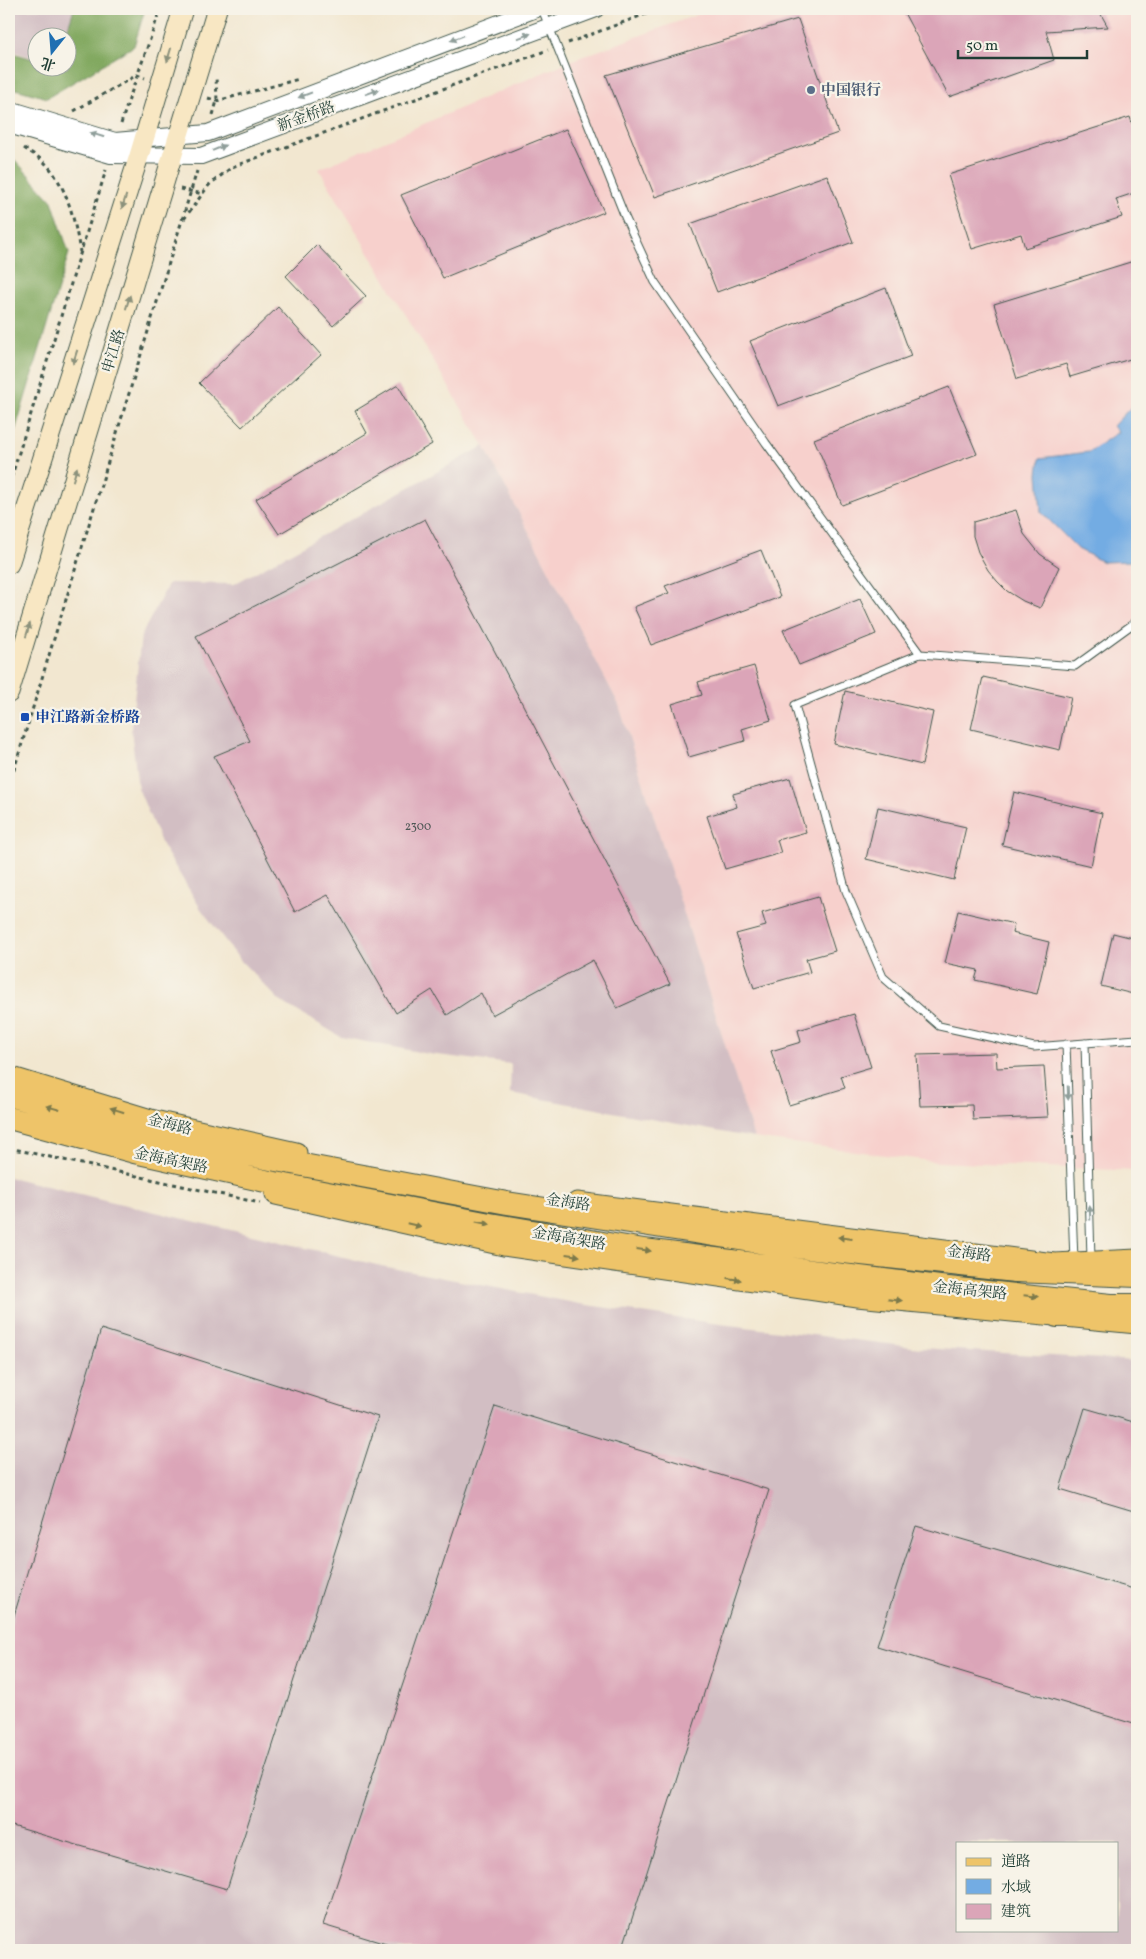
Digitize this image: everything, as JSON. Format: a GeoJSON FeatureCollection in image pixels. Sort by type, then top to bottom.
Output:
{"type":"FeatureCollection","features":[{"type":"Feature","properties":{"kind":"highway","name":"金海高架路"},"geometry":{"type":"LineString","coordinates":[[9,1095],[108,1124],[185,1143],[507,1204],[780,1246],[1015,1271],[1137,1276]]}},
{"type":"Feature","properties":{"kind":"highway","name":"金海高架路"},"geometry":{"type":"LineString","coordinates":[[9,1118],[134,1152],[270,1182],[490,1224],[644,1250],[948,1288],[1111,1305],[1136,1315]]}},
{"type":"Feature","properties":{"kind":"highway"},"geometry":{"type":"LineString","coordinates":[[1057,1316],[1076,1314],[1136,1315]]}},
{"type":"Feature","properties":{"kind":"main road"},"geometry":{"type":"LineString","coordinates":[[9,564],[145,137],[183,9]]}},
{"type":"Feature","properties":{"kind":"main road","name":"申江路"},"geometry":{"type":"LineString","coordinates":[[9,693],[216,9]]}},
{"type":"Feature","properties":{"kind":"main road","name":"金海路"},"geometry":{"type":"LineString","coordinates":[[9,1077],[154,1121],[371,1170],[556,1201],[1054,1264],[1137,1260]]}},
{"type":"Feature","properties":{"kind":"main road"},"geometry":{"type":"LineString","coordinates":[[9,1128],[130,1161],[504,1245],[856,1296],[1057,1316]]}},
{"type":"Feature","properties":{"kind":"street","name":"新金桥路"},"geometry":{"type":"LineString","coordinates":[[9,109],[115,140],[208,133],[536,9]]}},
{"type":"Feature","properties":{"kind":"street","name":"新金桥路"},"geometry":{"type":"LineString","coordinates":[[9,125],[111,155],[201,156],[596,9]]}},
{"type":"Feature","properties":{"kind":"lane"},"geometry":{"type":"LineString","coordinates":[[542,9],[625,217],[655,282],[772,450],[920,654]]}},
{"type":"Feature","properties":{"kind":"lane"},"geometry":{"type":"LineString","coordinates":[[1137,621],[1075,666],[920,654],[795,705],[846,891],[883,977],[939,1026],[1034,1046],[1137,1039]]}},
{"type":"Feature","properties":{"kind":"lane"},"geometry":{"type":"LineString","coordinates":[[1083,1263],[1085,1043]]}},
{"type":"Feature","properties":{"kind":"lane"},"geometry":{"type":"LineString","coordinates":[[1066,1044],[1083,1263]]}},
{"type":"Feature","properties":{"kind":"path"},"geometry":{"type":"LineString","coordinates":[[72,112],[137,75],[148,49],[160,9]]}},
{"type":"Feature","properties":{"kind":"path"},"geometry":{"type":"LineString","coordinates":[[181,222],[209,185],[232,167],[659,9]]}},
{"type":"Feature","properties":{"kind":"path"},"geometry":{"type":"LineString","coordinates":[[217,101],[238,96]]}},
{"type":"Feature","properties":{"kind":"path"},"geometry":{"type":"LineString","coordinates":[[22,146],[46,163],[64,191],[76,225],[80,254]]}},
{"type":"Feature","properties":{"kind":"path"},"geometry":{"type":"LineString","coordinates":[[9,485],[106,172]]}},
{"type":"Feature","properties":{"kind":"path"},"geometry":{"type":"LineString","coordinates":[[9,786],[190,192],[203,194]]}},
{"type":"Feature","properties":{"kind":"shaded area"},"geometry":{"type":"Polygon","coordinates":[[[9,9],[74,9],[68,28],[28,28],[28,56],[9,50],[9,9]]]}},
{"type":"Feature","properties":{"kind":"shaded area"},"geometry":{"type":"Polygon","coordinates":[[[713,9],[1137,9],[1137,1171],[939,1162],[754,1138],[619,705],[484,446],[319,169],[570,61],[713,9]]]}},
{"type":"Feature","properties":{"kind":"shaded area"},"geometry":{"type":"Polygon","coordinates":[[[484,446],[619,705],[754,1138],[510,1093],[511,1064],[429,1054],[341,1037],[280,1001],[240,960],[201,909],[162,845],[138,788],[131,729],[141,636],[169,583],[234,584],[484,446]]]}},
{"type":"Feature","properties":{"kind":"shaded area"},"geometry":{"type":"Polygon","coordinates":[[[9,1177],[381,1266],[580,1304],[712,1323],[921,1348],[1137,1361],[1137,1950],[9,1950],[9,1177]]]}},
{"type":"Feature","properties":{"kind":"green space"},"geometry":{"type":"Polygon","coordinates":[[[74,9],[145,9],[134,46],[47,98],[9,87],[9,52],[28,57],[28,78],[78,78],[78,28],[68,28],[74,9]]]}},
{"type":"Feature","properties":{"kind":"green space"},"geometry":{"type":"Polygon","coordinates":[[[9,159],[15,160],[52,201],[69,253],[9,451],[9,159]]]}},
{"type":"Feature","properties":{"kind":"water"},"geometry":{"type":"Polygon","coordinates":[[[1137,404],[1137,557],[1134,561],[1103,562],[1078,549],[1041,512],[1038,474],[1040,458],[1089,452],[1118,432],[1113,426],[1133,405],[1137,404]]]}},
{"type":"Feature","properties":{"kind":"building"},"geometry":{"type":"Polygon","coordinates":[[[902,9],[1098,9],[1108,27],[1046,31],[1054,60],[949,97],[902,9]]]}},
{"type":"Feature","properties":{"kind":"building"},"geometry":{"type":"Polygon","coordinates":[[[798,19],[838,133],[655,197],[606,75],[798,19]]]}},
{"type":"Feature","properties":{"kind":"building"},"geometry":{"type":"Polygon","coordinates":[[[1130,117],[1137,139],[1137,192],[1116,199],[1122,217],[1025,248],[1021,234],[972,249],[948,175],[1130,117]]]}},
{"type":"Feature","properties":{"kind":"building"},"geometry":{"type":"Polygon","coordinates":[[[566,129],[604,212],[443,278],[401,195],[566,129]]]}},
{"type":"Feature","properties":{"kind":"building"},"geometry":{"type":"Polygon","coordinates":[[[827,175],[853,242],[717,292],[690,224],[827,175]]]}},
{"type":"Feature","properties":{"kind":"building"},"geometry":{"type":"Polygon","coordinates":[[[317,245],[366,296],[333,326],[286,276],[317,245]]]}},
{"type":"Feature","properties":{"kind":"building"},"geometry":{"type":"Polygon","coordinates":[[[1137,260],[1137,357],[1070,377],[1066,364],[1017,379],[994,304],[1137,260]]]}},
{"type":"Feature","properties":{"kind":"building"},"geometry":{"type":"Polygon","coordinates":[[[886,288],[911,356],[778,406],[750,341],[886,288]]]}},
{"type":"Feature","properties":{"kind":"building"},"geometry":{"type":"Polygon","coordinates":[[[278,307],[321,355],[242,427],[199,383],[278,307]]]}},
{"type":"Feature","properties":{"kind":"building"},"geometry":{"type":"Polygon","coordinates":[[[398,385],[432,444],[279,534],[256,499],[367,433],[355,411],[398,385]]]}},
{"type":"Feature","properties":{"kind":"building"},"geometry":{"type":"Polygon","coordinates":[[[949,387],[977,454],[842,505],[814,439],[949,387]]]}},
{"type":"Feature","properties":{"kind":"building"},"geometry":{"type":"Polygon","coordinates":[[[1016,510],[1024,534],[1040,554],[1059,567],[1040,608],[1023,601],[1007,591],[997,581],[978,552],[973,536],[973,522],[1016,510]]]}},
{"type":"Feature","properties":{"kind":"building"},"geometry":{"type":"Polygon","coordinates":[[[425,519],[670,984],[617,1008],[593,960],[492,1015],[481,993],[447,1015],[432,990],[396,1013],[328,895],[295,912],[214,756],[250,741],[196,636],[425,519]]]}},
{"type":"Feature","properties":{"kind":"building"},"geometry":{"type":"Polygon","coordinates":[[[761,550],[780,597],[651,645],[634,607],[669,593],[665,586],[761,550]]]}},
{"type":"Feature","properties":{"kind":"building"},"geometry":{"type":"Polygon","coordinates":[[[860,599],[876,634],[799,665],[783,630],[860,599]]]}},
{"type":"Feature","properties":{"kind":"building"},"geometry":{"type":"Polygon","coordinates":[[[754,666],[771,720],[742,729],[745,741],[689,757],[672,704],[702,695],[698,682],[754,666]]]}},
{"type":"Feature","properties":{"kind":"building"},"geometry":{"type":"Polygon","coordinates":[[[983,677],[1071,697],[1060,750],[971,729],[983,677]]]}},
{"type":"Feature","properties":{"kind":"building"},"geometry":{"type":"Polygon","coordinates":[[[845,691],[933,712],[922,765],[834,744],[845,691]]]}},
{"type":"Feature","properties":{"kind":"building"},"geometry":{"type":"Polygon","coordinates":[[[790,778],[806,832],[777,840],[781,853],[725,869],[707,816],[737,807],[733,794],[790,778]]]}},
{"type":"Feature","properties":{"kind":"building"},"geometry":{"type":"Polygon","coordinates":[[[1014,792],[1102,813],[1091,866],[1002,845],[1014,792]]]}},
{"type":"Feature","properties":{"kind":"building"},"geometry":{"type":"Polygon","coordinates":[[[878,807],[966,827],[954,880],[866,859],[878,807]]]}},
{"type":"Feature","properties":{"kind":"building"},"geometry":{"type":"Polygon","coordinates":[[[818,897],[835,951],[806,959],[810,972],[754,988],[736,934],[766,926],[762,913],[818,897]]]}},
{"type":"Feature","properties":{"kind":"building"},"geometry":{"type":"Polygon","coordinates":[[[958,911],[1014,924],[1012,933],[1049,942],[1037,994],[975,980],[978,970],[945,963],[958,911]]]}},
{"type":"Feature","properties":{"kind":"building"},"geometry":{"type":"Polygon","coordinates":[[[1113,933],[1137,939],[1137,995],[1101,986],[1113,933]]]}},
{"type":"Feature","properties":{"kind":"building"},"geometry":{"type":"Polygon","coordinates":[[[854,1014],[871,1067],[841,1076],[845,1088],[789,1105],[771,1051],[801,1042],[798,1030],[854,1014]]]}},
{"type":"Feature","properties":{"kind":"building"},"geometry":{"type":"Polygon","coordinates":[[[996,1053],[997,1068],[1044,1066],[1048,1117],[973,1120],[972,1105],[920,1106],[917,1055],[996,1053]]]}},
{"type":"Feature","properties":{"kind":"building"},"geometry":{"type":"Polygon","coordinates":[[[101,1329],[378,1417],[227,1889],[9,1825],[9,1632],[101,1329]]]}},
{"type":"Feature","properties":{"kind":"building"},"geometry":{"type":"Polygon","coordinates":[[[495,1406],[769,1490],[622,1950],[406,1950],[323,1925],[495,1406]]]}},
{"type":"Feature","properties":{"kind":"building"},"geometry":{"type":"Polygon","coordinates":[[[1085,1408],[1137,1423],[1137,1512],[1060,1489],[1085,1408]]]}},
{"type":"Feature","properties":{"kind":"building"},"geometry":{"type":"Polygon","coordinates":[[[916,1526],[1137,1590],[1137,1725],[877,1646],[916,1526]]]}},
{"type":"Feature","properties":{"kind":"place","name":"中国银行"},"geometry":{"type":"Point","coordinates":[811,90]}},
{"type":"Feature","properties":{"kind":"place","name":"申江路新金桥路"},"geometry":{"type":"Point","coordinates":[25,717]}}]}
